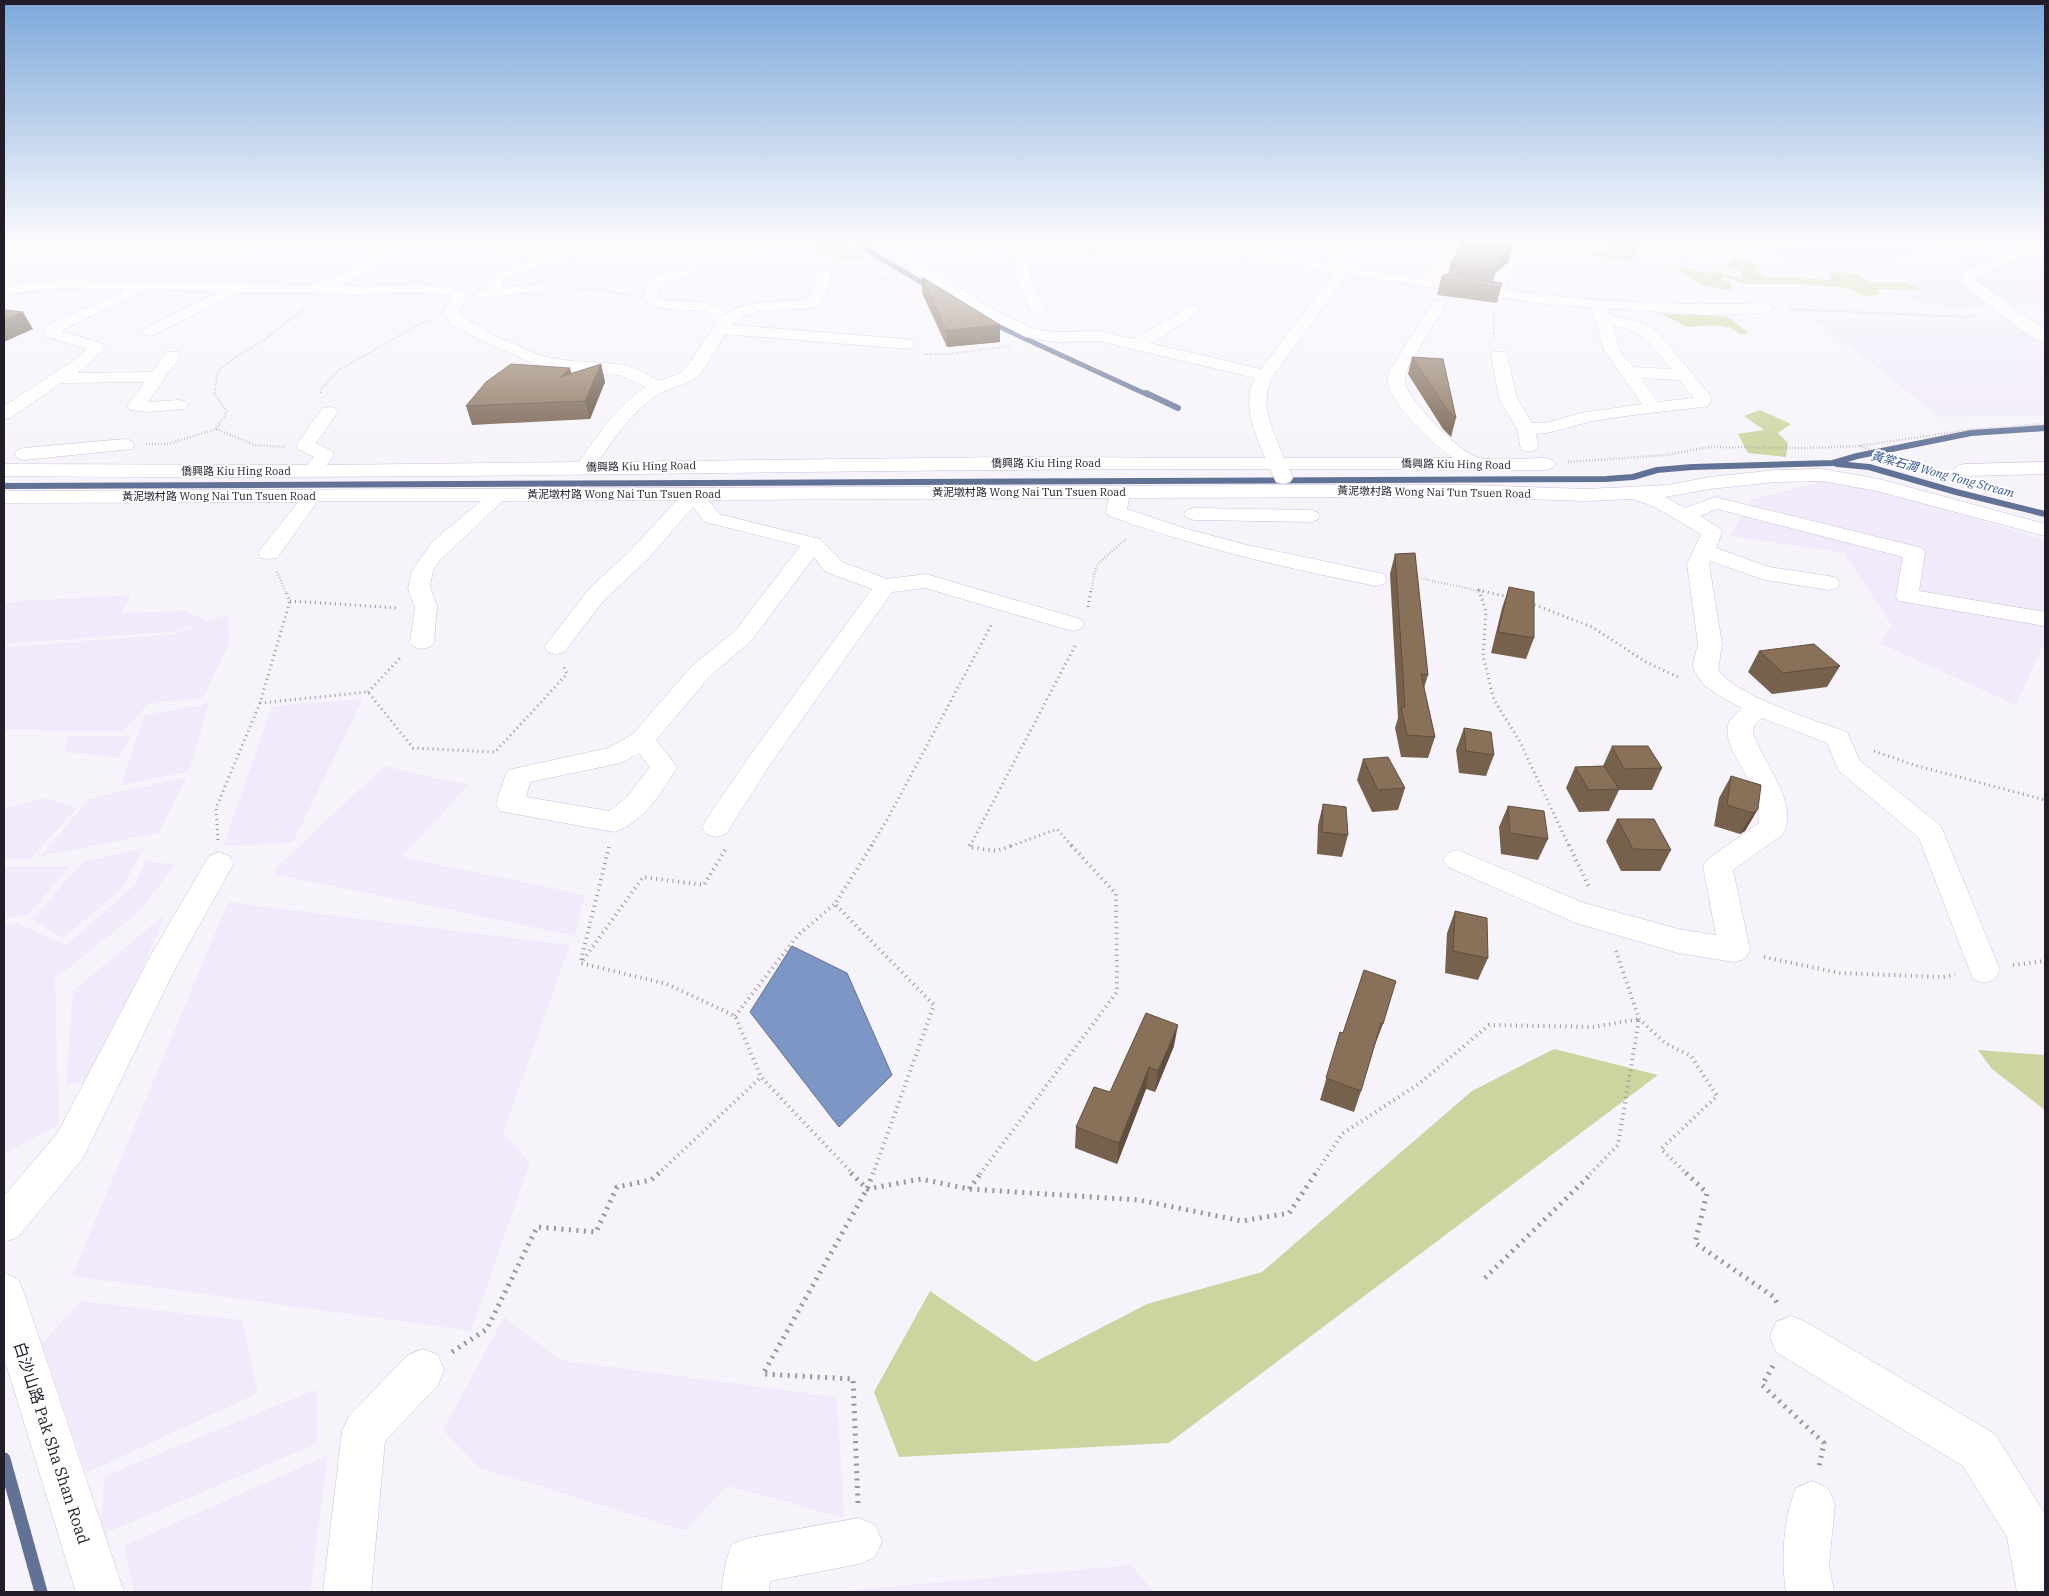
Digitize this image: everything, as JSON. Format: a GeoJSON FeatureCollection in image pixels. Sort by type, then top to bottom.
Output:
{"type":"FeatureCollection","features":[{"type":"Feature","properties":{"kind":"street"},"geometry":{"type":"LineString","coordinates":[[4,414],[82,362],[97,347],[52,333],[50,330],[81,315]]}},
{"type":"Feature","properties":{"kind":"street"},"geometry":{"type":"LineString","coordinates":[[151,331],[182,315]]}},
{"type":"Feature","properties":{"kind":"street"},"geometry":{"type":"LineString","coordinates":[[453,315],[456,320],[478,333],[541,361],[583,368],[623,370],[659,386]]}},
{"type":"Feature","properties":{"kind":"street"},"geometry":{"type":"LineString","coordinates":[[717,315],[723,327]]}},
{"type":"Feature","properties":{"kind":"street"},"geometry":{"type":"LineString","coordinates":[[585,467],[615,425],[638,401],[659,386],[692,373],[723,327],[735,315]]}},
{"type":"Feature","properties":{"kind":"street"},"geometry":{"type":"LineString","coordinates":[[997,315],[1032,334],[1057,337],[1099,336],[1265,375]]}},
{"type":"Feature","properties":{"kind":"street"},"geometry":{"type":"LineString","coordinates":[[1135,345],[1185,315]]}},
{"type":"Feature","properties":{"kind":"street"},"geometry":{"type":"LineString","coordinates":[[1288,491],[1257,401],[1258,388],[1265,375],[1309,315]]}},
{"type":"Feature","properties":{"kind":"street"},"geometry":{"type":"LineString","coordinates":[[1432,315],[1400,367],[1396,376],[1397,385],[1406,402],[1442,442],[1475,465]]}},
{"type":"Feature","properties":{"kind":"street"},"geometry":{"type":"LineString","coordinates":[[1600,315],[1609,344],[1653,407]]}},
{"type":"Feature","properties":{"kind":"street"},"geometry":{"type":"LineString","coordinates":[[1526,429],[1547,428],[1581,418],[1702,402],[1703,398],[1661,346],[1644,329],[1608,315]]}},
{"type":"Feature","properties":{"kind":"street"},"geometry":{"type":"LineString","coordinates":[[2011,315],[2045,337]]}},
{"type":"Feature","properties":{"kind":"street"},"geometry":{"type":"LineString","coordinates":[[723,327],[854,341],[902,343]]}},
{"type":"Feature","properties":{"kind":"street"},"geometry":{"type":"LineString","coordinates":[[1609,344],[1661,346]]}},
{"type":"Feature","properties":{"kind":"street"},"geometry":{"type":"LineString","coordinates":[[173,355],[136,406],[147,408],[179,405]]}},
{"type":"Feature","properties":{"kind":"street"},"geometry":{"type":"LineString","coordinates":[[1499,355],[1508,398],[1526,429],[1537,464]]}},
{"type":"Feature","properties":{"kind":"street"},"geometry":{"type":"LineString","coordinates":[[1627,372],[1684,375]]}},
{"type":"Feature","properties":{"kind":"street"},"geometry":{"type":"LineString","coordinates":[[58,378],[157,377]]}},
{"type":"Feature","properties":{"kind":"street"},"geometry":{"type":"LineString","coordinates":[[312,471],[325,455],[305,445],[329,412]]}},
{"type":"Feature","properties":{"kind":"street"},"geometry":{"type":"LineString","coordinates":[[4,465],[16,454],[125,445]]}},
{"type":"Feature","properties":{"kind":"street","name":"僑興路 Kiu Hing Road"},"geometry":{"type":"LineString","coordinates":[[4,470],[312,471],[1008,463],[1537,464]]}},
{"type":"Feature","properties":{"kind":"street"},"geometry":{"type":"LineString","coordinates":[[1964,470],[2045,468]]}},
{"type":"Feature","properties":{"kind":"street","name":"黃泥墩村路 Wong Nai Tun Tsuen Road"},"geometry":{"type":"LineString","coordinates":[[4,497],[1288,491],[1469,491],[1586,495],[1668,491],[1710,483],[1767,477],[1822,475],[1879,485],[2045,530]]}},
{"type":"Feature","properties":{"kind":"street"},"geometry":{"type":"LineString","coordinates":[[1120,492],[1116,512],[1144,522],[1280,560],[1376,579]]}},
{"type":"Feature","properties":{"kind":"street"},"geometry":{"type":"LineString","coordinates":[[1188,492],[1191,511],[1194,514],[1258,536]]}},
{"type":"Feature","properties":{"kind":"street"},"geometry":{"type":"LineString","coordinates":[[1633,493],[1660,502],[1712,532],[1698,564],[1710,644],[1705,668],[1707,673],[1717,683],[1758,707],[1838,738],[1848,765],[1932,833],[1984,970]]}},
{"type":"Feature","properties":{"kind":"street"},"geometry":{"type":"LineString","coordinates":[[422,642],[427,605],[418,589],[422,568],[444,542],[488,506],[497,494]]}},
{"type":"Feature","properties":{"kind":"street"},"geometry":{"type":"LineString","coordinates":[[556,646],[596,594],[638,556],[693,494],[712,518],[813,543],[834,567],[884,586],[926,581],[1003,604],[1074,634]]}},
{"type":"Feature","properties":{"kind":"street"},"geometry":{"type":"LineString","coordinates":[[269,553],[313,495]]}},
{"type":"Feature","properties":{"kind":"street"},"geometry":{"type":"LineString","coordinates":[[1685,515],[1716,503],[1914,554],[1907,596],[2045,619]]}},
{"type":"Feature","properties":{"kind":"street"},"geometry":{"type":"LineString","coordinates":[[1194,514],[1310,516]]}},
{"type":"Feature","properties":{"kind":"street"},"geometry":{"type":"LineString","coordinates":[[642,740],[664,767],[637,804],[614,822],[510,804],[518,776],[616,754],[642,740],[702,671],[744,635],[813,543]]}},
{"type":"Feature","properties":{"kind":"street"},"geometry":{"type":"LineString","coordinates":[[1704,552],[1765,573],[1828,583]]}},
{"type":"Feature","properties":{"kind":"street"},"geometry":{"type":"LineString","coordinates":[[716,827],[760,760],[884,586]]}},
{"type":"Feature","properties":{"kind":"street"},"geometry":{"type":"LineString","coordinates":[[1458,860],[1576,912],[1678,941],[1734,950],[1718,866],[1773,827],[1775,812],[1772,799],[1740,734],[1741,724],[1758,707]]}},
{"type":"Feature","properties":{"kind":"street"},"geometry":{"type":"LineString","coordinates":[[4,1224],[70,1146],[162,964],[220,863]]}},
{"type":"Feature","properties":{"kind":"street","name":"白沙山路 Pak Sha Shan Road"},"geometry":{"type":"LineString","coordinates":[[4,1293],[100,1592]]}},
{"type":"Feature","properties":{"kind":"street"},"geometry":{"type":"LineString","coordinates":[[1791,1337],[1979,1450],[2029,1530],[2041,1592]]}},
{"type":"Feature","properties":{"kind":"street"},"geometry":{"type":"LineString","coordinates":[[347,1592],[364,1431],[424,1370]]}},
{"type":"Feature","properties":{"kind":"street"},"geometry":{"type":"LineString","coordinates":[[1810,1592],[1806,1565],[1812,1504]]}},
{"type":"Feature","properties":{"kind":"street"},"geometry":{"type":"LineString","coordinates":[[745,1592],[749,1561],[859,1541]]}},
{"type":"Feature","properties":{"kind":"path"},"geometry":{"type":"LineString","coordinates":[[236,357],[263,341],[293,315]]}},
{"type":"Feature","properties":{"kind":"path"},"geometry":{"type":"LineString","coordinates":[[320,390],[339,370],[418,325],[442,315]]}},
{"type":"Feature","properties":{"kind":"path"},"geometry":{"type":"LineString","coordinates":[[1494,315],[1494,350],[1499,355]]}},
{"type":"Feature","properties":{"kind":"path"},"geometry":{"type":"LineString","coordinates":[[1932,315],[1966,317],[1978,315]]}},
{"type":"Feature","properties":{"kind":"path"},"geometry":{"type":"LineString","coordinates":[[902,343],[907,351],[926,354],[992,350],[1020,344]]}},
{"type":"Feature","properties":{"kind":"path"},"geometry":{"type":"LineString","coordinates":[[1537,464],[1666,455],[1709,447],[1806,448],[1859,446],[1968,430],[2045,424]]}},
{"type":"Feature","properties":{"kind":"path"},"geometry":{"type":"LineString","coordinates":[[216,429],[255,446],[292,447]]}},
{"type":"Feature","properties":{"kind":"path"},"geometry":{"type":"LineString","coordinates":[[1859,446],[1884,456]]}},
{"type":"Feature","properties":{"kind":"path"},"geometry":{"type":"LineString","coordinates":[[1088,610],[1096,566],[1144,522]]}},
{"type":"Feature","properties":{"kind":"path"},"geometry":{"type":"LineString","coordinates":[[220,863],[216,808],[260,703],[290,600],[269,553]]}},
{"type":"Feature","properties":{"kind":"path"},"geometry":{"type":"LineString","coordinates":[[1376,579],[1395,581],[1417,577],[1478,589],[1516,599]]}},
{"type":"Feature","properties":{"kind":"path"},"geometry":{"type":"LineString","coordinates":[[1478,589],[1486,612],[1484,656],[1494,700],[1519,740],[1605,920],[1639,1019],[1665,1043],[1691,1056],[1717,1096],[1661,1149],[1707,1192],[1695,1243],[1774,1297],[1791,1337],[1762,1385],[1824,1443],[1812,1504]]}},
{"type":"Feature","properties":{"kind":"path"},"geometry":{"type":"LineString","coordinates":[[290,600],[399,608]]}},
{"type":"Feature","properties":{"kind":"path"},"geometry":{"type":"LineString","coordinates":[[1523,601],[1592,628],[1622,645],[1646,662],[1684,680]]}},
{"type":"Feature","properties":{"kind":"path"},"geometry":{"type":"LineString","coordinates":[[735,1016],[799,934],[835,904],[888,818],[1003,604]]}},
{"type":"Feature","properties":{"kind":"path"},"geometry":{"type":"LineString","coordinates":[[968,1189],[1117,992],[1116,894],[1057,829],[997,851],[969,847],[1074,634]]}},
{"type":"Feature","properties":{"kind":"path"},"geometry":{"type":"LineString","coordinates":[[260,703],[368,692],[412,748],[496,752],[567,674],[556,646]]}},
{"type":"Feature","properties":{"kind":"path"},"geometry":{"type":"LineString","coordinates":[[1838,738],[1914,766],[2045,800]]}},
{"type":"Feature","properties":{"kind":"path"},"geometry":{"type":"LineString","coordinates":[[580,963],[614,822]]}},
{"type":"Feature","properties":{"kind":"path"},"geometry":{"type":"LineString","coordinates":[[580,963],[643,877],[704,886],[727,846],[716,827]]}},
{"type":"Feature","properties":{"kind":"path"},"geometry":{"type":"LineString","coordinates":[[835,904],[934,1005],[867,1189],[763,1374],[853,1379],[859,1541]]}},
{"type":"Feature","properties":{"kind":"path"},"geometry":{"type":"LineString","coordinates":[[1734,950],[1840,973],[1943,977],[2045,961]]}},
{"type":"Feature","properties":{"kind":"path"},"geometry":{"type":"LineString","coordinates":[[580,963],[667,984],[735,1016],[761,1077],[867,1189]]}},
{"type":"Feature","properties":{"kind":"path"},"geometry":{"type":"LineString","coordinates":[[867,1189],[921,1179],[968,1189],[1138,1200],[1242,1221],[1289,1214],[1342,1134],[1420,1083],[1490,1025],[1594,1027],[1639,1019]]}},
{"type":"Feature","properties":{"kind":"path"},"geometry":{"type":"LineString","coordinates":[[1485,1278],[1574,1192],[1618,1145],[1639,1019]]}},
{"type":"Feature","properties":{"kind":"path"},"geometry":{"type":"LineString","coordinates":[[424,1370],[487,1330],[537,1227],[596,1232],[618,1187],[650,1180],[761,1077]]}},
{"type":"Feature","properties":{"kind":"shaded area"},"geometry":{"type":"Polygon","coordinates":[[[1815,319],[2045,322],[2045,415],[1939,417],[1815,319]]]}},
{"type":"Feature","properties":{"kind":"shaded area"},"geometry":{"type":"Polygon","coordinates":[[[1829,480],[1869,486],[2045,540],[2045,641],[2016,705],[1879,643],[1892,626],[1844,553],[1730,536],[1752,499],[1829,480]]]}},
{"type":"Feature","properties":{"kind":"shaded area"},"geometry":{"type":"Polygon","coordinates":[[[131,595],[121,613],[185,611],[208,621],[228,614],[229,644],[203,698],[148,704],[124,731],[4,730],[4,647],[174,634],[204,623],[171,632],[4,644],[4,602],[131,595]]]}},
{"type":"Feature","properties":{"kind":"shaded area"},"geometry":{"type":"Polygon","coordinates":[[[363,699],[293,842],[223,847],[272,706],[363,699]]]}},
{"type":"Feature","properties":{"kind":"shaded area"},"geometry":{"type":"Polygon","coordinates":[[[209,703],[189,772],[121,785],[145,715],[209,703]]]}},
{"type":"Feature","properties":{"kind":"shaded area"},"geometry":{"type":"Polygon","coordinates":[[[68,736],[131,736],[119,758],[65,752],[68,736]]]}},
{"type":"Feature","properties":{"kind":"shaded area"},"geometry":{"type":"Polygon","coordinates":[[[384,766],[469,785],[402,857],[585,895],[575,936],[274,874],[277,867],[384,766]]]}},
{"type":"Feature","properties":{"kind":"shaded area"},"geometry":{"type":"Polygon","coordinates":[[[187,777],[159,833],[41,856],[90,798],[187,777]]]}},
{"type":"Feature","properties":{"kind":"shaded area"},"geometry":{"type":"Polygon","coordinates":[[[44,798],[77,808],[30,859],[4,858],[4,808],[44,798]]]}},
{"type":"Feature","properties":{"kind":"shaded area"},"geometry":{"type":"Polygon","coordinates":[[[143,848],[121,890],[63,938],[32,919],[83,862],[143,848]]]}},
{"type":"Feature","properties":{"kind":"shaded area"},"geometry":{"type":"Polygon","coordinates":[[[146,860],[175,865],[140,911],[55,979],[59,1125],[4,1154],[4,926],[17,923],[66,945],[135,885],[146,860]]]}},
{"type":"Feature","properties":{"kind":"shaded area"},"geometry":{"type":"Polygon","coordinates":[[[4,866],[70,866],[29,914],[4,919],[4,866]]]}},
{"type":"Feature","properties":{"kind":"shaded area"},"geometry":{"type":"Polygon","coordinates":[[[228,902],[570,945],[503,1133],[530,1163],[471,1331],[72,1276],[228,902]]]}},
{"type":"Feature","properties":{"kind":"shaded area"},"geometry":{"type":"Polygon","coordinates":[[[165,914],[98,1081],[66,1084],[73,991],[165,914]]]}},
{"type":"Feature","properties":{"kind":"shaded area"},"geometry":{"type":"Polygon","coordinates":[[[81,1301],[242,1320],[258,1393],[86,1473],[42,1343],[81,1301]]]}},
{"type":"Feature","properties":{"kind":"shaded area"},"geometry":{"type":"Polygon","coordinates":[[[504,1317],[561,1360],[837,1397],[844,1518],[727,1486],[685,1531],[479,1468],[443,1430],[504,1317]]]}},
{"type":"Feature","properties":{"kind":"shaded area"},"geometry":{"type":"Polygon","coordinates":[[[317,1389],[318,1443],[99,1536],[105,1476],[317,1389]]]}},
{"type":"Feature","properties":{"kind":"shaded area"},"geometry":{"type":"Polygon","coordinates":[[[328,1455],[310,1592],[134,1592],[124,1546],[328,1455]]]}},
{"type":"Feature","properties":{"kind":"shaded area"},"geometry":{"type":"Polygon","coordinates":[[[1131,1565],[1154,1592],[833,1592],[1131,1565]]]}},
{"type":"Feature","properties":{"kind":"green space"},"geometry":{"type":"Polygon","coordinates":[[[1665,315],[1726,316],[1749,333],[1740,334],[1731,328],[1715,325],[1687,327],[1665,315]]]}},
{"type":"Feature","properties":{"kind":"green space"},"geometry":{"type":"Polygon","coordinates":[[[1760,410],[1791,424],[1778,433],[1788,443],[1786,457],[1748,453],[1738,434],[1764,430],[1744,416],[1760,410]]]}},
{"type":"Feature","properties":{"kind":"green space"},"geometry":{"type":"Polygon","coordinates":[[[1554,1049],[1658,1075],[1169,1443],[899,1457],[874,1392],[930,1291],[1035,1362],[1147,1304],[1262,1272],[1472,1091],[1554,1049]]]}},
{"type":"Feature","properties":{"kind":"green space"},"geometry":{"type":"Polygon","coordinates":[[[1978,1050],[2045,1055],[2045,1110],[1992,1069],[1978,1050]]]}},
{"type":"Feature","properties":{"kind":"water"},"geometry":{"type":"Polygon","coordinates":[[[792,946],[847,973],[892,1075],[839,1127],[750,1012],[792,946]]]}},
{"type":"Feature","properties":{"kind":"building"},"geometry":{"type":"Polygon","coordinates":[[[4,315],[16,315],[4,321],[4,315]]]}},
{"type":"Feature","properties":{"kind":"building"},"geometry":{"type":"Polygon","coordinates":[[[939,315],[985,315],[1000,325],[946,330],[939,315]]]}},
{"type":"Feature","properties":{"kind":"building"},"geometry":{"type":"Polygon","coordinates":[[[1412,357],[1443,359],[1456,418],[1448,411],[1412,357]]]}},
{"type":"Feature","properties":{"kind":"building"},"geometry":{"type":"Polygon","coordinates":[[[511,364],[570,368],[561,377],[601,364],[585,401],[466,406],[486,382],[511,364]]]}},
{"type":"Feature","properties":{"kind":"building"},"geometry":{"type":"Polygon","coordinates":[[[1415,553],[1428,675],[1421,674],[1435,737],[1407,735],[1401,707],[1405,707],[1395,554],[1415,553]]]}},
{"type":"Feature","properties":{"kind":"building"},"geometry":{"type":"Polygon","coordinates":[[[1509,587],[1534,592],[1534,638],[1498,632],[1509,587]]]}},
{"type":"Feature","properties":{"kind":"building"},"geometry":{"type":"Polygon","coordinates":[[[1814,644],[1840,666],[1783,673],[1759,651],[1814,644]]]}},
{"type":"Feature","properties":{"kind":"building"},"geometry":{"type":"Polygon","coordinates":[[[1464,728],[1491,732],[1494,755],[1466,751],[1464,728]]]}},
{"type":"Feature","properties":{"kind":"building"},"geometry":{"type":"Polygon","coordinates":[[[1612,746],[1648,746],[1662,768],[1624,769],[1612,746]]]}},
{"type":"Feature","properties":{"kind":"building"},"geometry":{"type":"Polygon","coordinates":[[[1388,757],[1405,788],[1378,790],[1363,759],[1388,757]]]}},
{"type":"Feature","properties":{"kind":"building"},"geometry":{"type":"Polygon","coordinates":[[[1604,766],[1619,789],[1589,790],[1575,767],[1604,766]]]}},
{"type":"Feature","properties":{"kind":"building"},"geometry":{"type":"Polygon","coordinates":[[[1731,776],[1761,785],[1758,809],[1753,813],[1727,805],[1731,776]]]}},
{"type":"Feature","properties":{"kind":"building"},"geometry":{"type":"Polygon","coordinates":[[[1323,804],[1346,807],[1348,835],[1322,832],[1323,804]]]}},
{"type":"Feature","properties":{"kind":"building"},"geometry":{"type":"Polygon","coordinates":[[[1508,806],[1544,811],[1548,839],[1510,833],[1508,806]]]}},
{"type":"Feature","properties":{"kind":"building"},"geometry":{"type":"Polygon","coordinates":[[[1617,819],[1654,819],[1671,850],[1633,849],[1617,819]]]}},
{"type":"Feature","properties":{"kind":"building"},"geometry":{"type":"Polygon","coordinates":[[[1455,911],[1487,918],[1488,958],[1453,951],[1455,911]]]}},
{"type":"Feature","properties":{"kind":"building"},"geometry":{"type":"Polygon","coordinates":[[[1364,970],[1396,981],[1383,1024],[1381,1023],[1361,1091],[1326,1078],[1340,1032],[1343,1033],[1364,970]]]}},
{"type":"Feature","properties":{"kind":"building"},"geometry":{"type":"Polygon","coordinates":[[[1146,1013],[1178,1025],[1158,1071],[1149,1067],[1119,1143],[1076,1127],[1094,1087],[1110,1092],[1146,1013]]]}},
{"type":"Feature","properties":{"kind":"waterway"},"geometry":{"type":"LineString","coordinates":[[989,322],[1148,395]]}},
{"type":"Feature","properties":{"kind":"waterway"},"geometry":{"type":"LineString","coordinates":[[1146,393],[1178,408]]}},
{"type":"Feature","properties":{"kind":"waterway"},"geometry":{"type":"LineString","coordinates":[[4,486],[1606,479],[1633,477],[1657,470],[1692,467],[1833,463],[1857,456],[1971,433],[2045,428]]}},
{"type":"Feature","properties":{"kind":"waterway","name":"黃棠石澗 Wong Tong Stream"},"geometry":{"type":"LineString","coordinates":[[1837,464],[1869,467],[1956,492],[2045,514]]}},
{"type":"Feature","properties":{"kind":"waterway"},"geometry":{"type":"LineString","coordinates":[[4,1459],[41,1592]]}}]}
